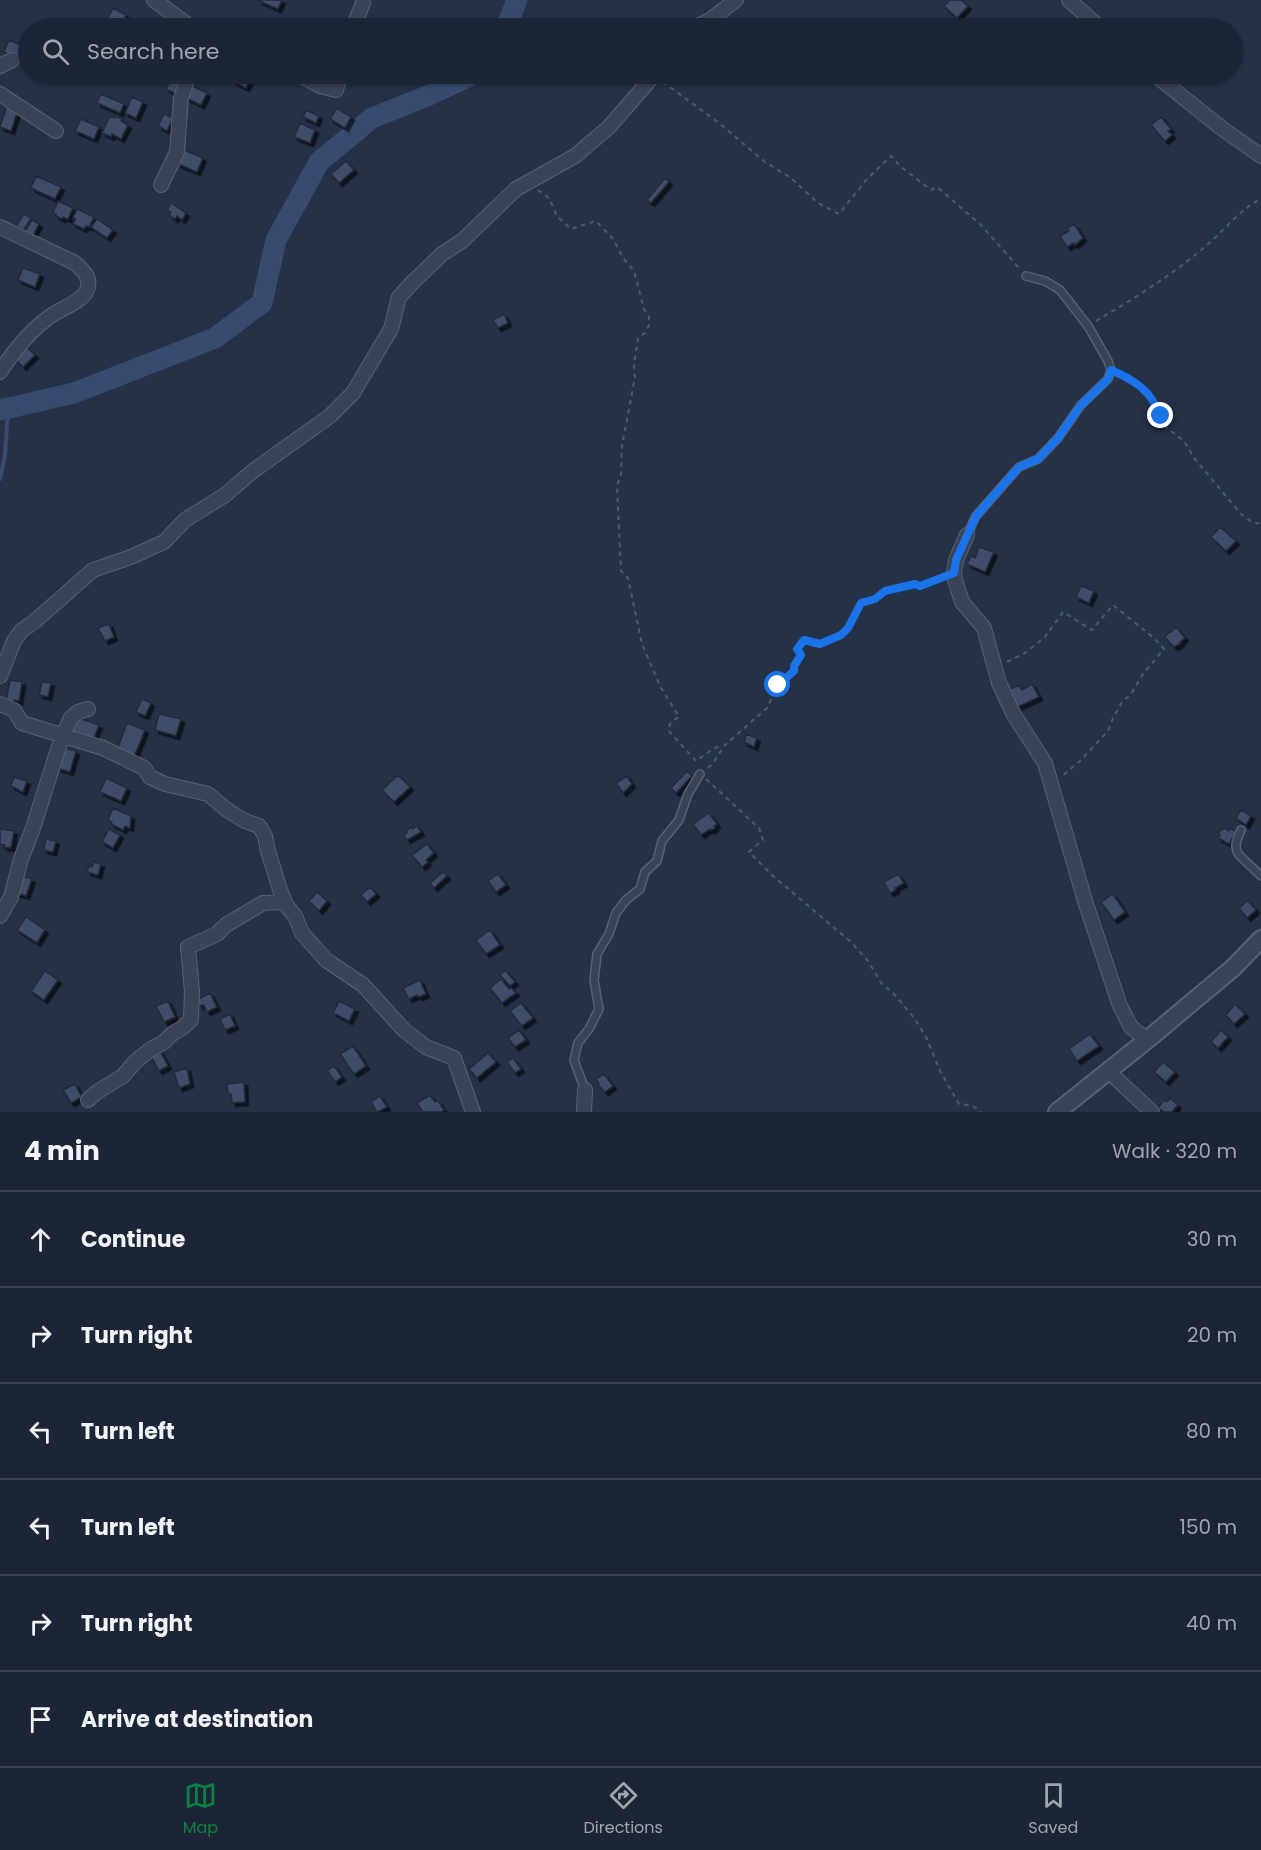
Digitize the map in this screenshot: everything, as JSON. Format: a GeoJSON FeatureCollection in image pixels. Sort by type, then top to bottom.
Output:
{"type":"FeatureCollection","features":[{"type":"Feature","properties":{"kind":"street"},"geometry":{"type":"LineString","coordinates":[[154,0],[178,18]]}},
{"type":"Feature","properties":{"kind":"street"},"geometry":{"type":"LineString","coordinates":[[713,18],[736,0]]}},
{"type":"Feature","properties":{"kind":"street"},"geometry":{"type":"LineString","coordinates":[[1069,0],[1089,18]]}},
{"type":"Feature","properties":{"kind":"street"},"geometry":{"type":"LineString","coordinates":[[357,18],[363,3]]}},
{"type":"Feature","properties":{"kind":"street"},"geometry":{"type":"LineString","coordinates":[[161,185],[177,152],[181,98],[186,84]]}},
{"type":"Feature","properties":{"kind":"street"},"geometry":{"type":"LineString","coordinates":[[316,84],[336,90],[338,84]]}},
{"type":"Feature","properties":{"kind":"street"},"geometry":{"type":"LineString","coordinates":[[0,676],[14,641],[21,631],[93,570],[131,557],[164,542],[185,520],[225,495],[253,471],[330,416],[353,393],[391,329],[399,297],[442,254],[462,241],[496,210],[507,196],[575,156],[609,127],[646,84]]}},
{"type":"Feature","properties":{"kind":"street"},"geometry":{"type":"LineString","coordinates":[[1166,84],[1261,156]]}},
{"type":"Feature","properties":{"kind":"street"},"geometry":{"type":"LineString","coordinates":[[0,94],[56,130]]}},
{"type":"Feature","properties":{"kind":"street"},"geometry":{"type":"LineString","coordinates":[[0,227],[75,263],[85,271],[89,281],[86,292],[80,299],[44,320],[11,354],[0,372]]}},
{"type":"Feature","properties":{"kind":"street"},"geometry":{"type":"LineString","coordinates":[[967,535],[956,560],[954,573],[962,602],[984,628],[999,683],[1014,715],[1045,763],[1085,901],[1120,1006],[1131,1027],[1147,1040]]}},
{"type":"Feature","properties":{"kind":"street"},"geometry":{"type":"LineString","coordinates":[[0,704],[14,710],[22,723],[108,751],[144,768],[150,777],[165,784],[208,794],[227,810],[259,826],[265,836],[285,902],[295,916],[302,933],[326,960],[363,985],[404,1030],[426,1047],[454,1059],[473,1112]]}},
{"type":"Feature","properties":{"kind":"street"},"geometry":{"type":"LineString","coordinates":[[0,916],[11,897],[21,859],[62,736],[71,718],[78,712],[88,709]]}},
{"type":"Feature","properties":{"kind":"street"},"geometry":{"type":"LineString","coordinates":[[88,1100],[123,1076],[136,1061],[151,1049],[165,1042],[191,1020],[192,991],[188,947],[217,934],[226,925],[263,903],[285,902]]}},
{"type":"Feature","properties":{"kind":"street"},"geometry":{"type":"LineString","coordinates":[[1057,1112],[1233,968],[1261,939]]}},
{"type":"Feature","properties":{"kind":"street"},"geometry":{"type":"LineString","coordinates":[[1108,1071],[1152,1112]]}},
{"type":"Feature","properties":{"kind":"street"},"geometry":{"type":"LineString","coordinates":[[584,1112],[585,1090]]}},
{"type":"Feature","properties":{"kind":"lane"},"geometry":{"type":"LineString","coordinates":[[967,535],[976,516],[1019,467],[1038,459],[1058,438],[1081,405],[1108,379],[1111,370],[1088,326],[1060,290],[1045,281],[1026,276]]}},
{"type":"Feature","properties":{"kind":"lane"},"geometry":{"type":"LineString","coordinates":[[585,1090],[574,1060],[578,1043],[589,1029],[599,1009],[594,980],[597,954],[609,934],[616,913],[626,900],[640,889],[645,873],[657,861],[662,841],[679,820],[688,794],[700,774]]}},
{"type":"Feature","properties":{"kind":"lane"},"geometry":{"type":"LineString","coordinates":[[1241,830],[1236,842],[1236,851],[1261,876]]}},
{"type":"Feature","properties":{"kind":"path"},"geometry":{"type":"LineString","coordinates":[[667,84],[765,162],[790,178],[818,203],[839,214],[866,180],[891,156],[931,190],[937,187],[980,224],[1026,276]]}},
{"type":"Feature","properties":{"kind":"path"},"geometry":{"type":"LineString","coordinates":[[528,183],[549,198],[557,216],[571,229],[596,221],[613,239],[623,258],[634,271],[644,309],[649,317],[649,325],[645,333],[638,338],[633,368],[635,377],[622,446],[621,474],[617,486],[621,572],[628,578],[635,619],[646,653],[657,679],[679,717],[671,722],[668,730],[696,761],[713,749],[725,745]]}},
{"type":"Feature","properties":{"kind":"path"},"geometry":{"type":"LineString","coordinates":[[1088,326],[1141,294],[1208,245],[1249,205],[1261,199]]}},
{"type":"Feature","properties":{"kind":"path"},"geometry":{"type":"LineString","coordinates":[[1111,370],[1139,385],[1154,402],[1166,427],[1184,441],[1194,458],[1241,514],[1252,522],[1261,524]]}},
{"type":"Feature","properties":{"kind":"path"},"geometry":{"type":"LineString","coordinates":[[954,573],[920,586],[915,584],[885,591],[875,599],[861,603],[848,628],[841,635],[820,644],[804,640],[797,649],[801,655],[794,666],[794,671],[778,685],[767,708],[725,745],[713,763],[700,774],[759,828],[763,840],[749,852],[773,876],[851,942],[868,961],[881,982],[914,1018],[926,1037],[940,1071],[959,1104],[968,1105],[981,1112]]}},
{"type":"Feature","properties":{"kind":"path"},"geometry":{"type":"LineString","coordinates":[[995,668],[1025,653],[1045,637],[1063,612],[1092,630],[1113,605],[1164,649],[1143,674],[1131,694],[1122,702],[1108,731],[1081,760],[1052,785]]}},
{"type":"Feature","properties":{"kind":"building"},"geometry":{"type":"Polygon","coordinates":[[[260,0],[282,0],[278,9],[260,0]]]}},
{"type":"Feature","properties":{"kind":"building"},"geometry":{"type":"Polygon","coordinates":[[[950,0],[961,0],[968,6],[957,18],[944,6],[950,0]]]}},
{"type":"Feature","properties":{"kind":"building"},"geometry":{"type":"Polygon","coordinates":[[[113,8],[126,15],[124,18],[108,18],[113,8]]]}},
{"type":"Feature","properties":{"kind":"building"},"geometry":{"type":"Polygon","coordinates":[[[9,40],[18,44],[18,59],[4,52],[9,40]]]}},
{"type":"Feature","properties":{"kind":"building"},"geometry":{"type":"Polygon","coordinates":[[[169,84],[182,84],[177,94],[166,89],[169,84]]]}},
{"type":"Feature","properties":{"kind":"building"},"geometry":{"type":"Polygon","coordinates":[[[190,85],[207,93],[201,105],[184,97],[190,85]]]}},
{"type":"Feature","properties":{"kind":"building"},"geometry":{"type":"Polygon","coordinates":[[[101,94],[124,104],[120,113],[97,103],[101,94]]]}},
{"type":"Feature","properties":{"kind":"building"},"geometry":{"type":"Polygon","coordinates":[[[132,97],[143,102],[136,118],[125,113],[132,97]]]}},
{"type":"Feature","properties":{"kind":"building"},"geometry":{"type":"Polygon","coordinates":[[[7,106],[18,110],[11,131],[0,127],[7,106]]]}},
{"type":"Feature","properties":{"kind":"building"},"geometry":{"type":"Polygon","coordinates":[[[337,108],[351,117],[345,128],[330,119],[337,108]]]}},
{"type":"Feature","properties":{"kind":"building"},"geometry":{"type":"Polygon","coordinates":[[[306,110],[319,116],[316,123],[303,117],[306,110]]]}},
{"type":"Feature","properties":{"kind":"building"},"geometry":{"type":"Polygon","coordinates":[[[164,114],[173,118],[167,131],[158,126],[164,114]]]}},
{"type":"Feature","properties":{"kind":"building"},"geometry":{"type":"Polygon","coordinates":[[[110,116],[122,119],[121,121],[128,125],[121,139],[112,134],[111,137],[102,133],[110,116]]]}},
{"type":"Feature","properties":{"kind":"building"},"geometry":{"type":"Polygon","coordinates":[[[1161,117],[1171,129],[1168,131],[1172,135],[1165,141],[1151,125],[1161,117]]]}},
{"type":"Feature","properties":{"kind":"building"},"geometry":{"type":"Polygon","coordinates":[[[81,119],[99,127],[94,139],[75,131],[81,119]]]}},
{"type":"Feature","properties":{"kind":"building"},"geometry":{"type":"Polygon","coordinates":[[[300,123],[315,130],[310,143],[294,137],[300,123]]]}},
{"type":"Feature","properties":{"kind":"building"},"geometry":{"type":"Polygon","coordinates":[[[184,150],[203,158],[197,172],[178,164],[184,150]]]}},
{"type":"Feature","properties":{"kind":"building"},"geometry":{"type":"Polygon","coordinates":[[[346,161],[354,170],[339,183],[331,174],[346,161]]]}},
{"type":"Feature","properties":{"kind":"building"},"geometry":{"type":"Polygon","coordinates":[[[36,176],[61,187],[55,199],[31,188],[36,176]]]}},
{"type":"Feature","properties":{"kind":"building"},"geometry":{"type":"Polygon","coordinates":[[[665,178],[669,182],[651,203],[647,200],[665,178]]]}},
{"type":"Feature","properties":{"kind":"building"},"geometry":{"type":"Polygon","coordinates":[[[58,201],[73,208],[68,219],[63,217],[62,219],[53,213],[58,201]]]}},
{"type":"Feature","properties":{"kind":"building"},"geometry":{"type":"Polygon","coordinates":[[[171,203],[186,213],[182,220],[177,216],[175,219],[169,215],[171,212],[167,210],[171,203]]]}},
{"type":"Feature","properties":{"kind":"building"},"geometry":{"type":"Polygon","coordinates":[[[77,209],[94,217],[89,227],[86,226],[84,229],[73,224],[77,209]]]}},
{"type":"Feature","properties":{"kind":"building"},"geometry":{"type":"Polygon","coordinates":[[[24,214],[31,218],[24,230],[16,226],[24,214]]]}},
{"type":"Feature","properties":{"kind":"building"},"geometry":{"type":"Polygon","coordinates":[[[97,219],[113,230],[107,238],[91,227],[97,219]]]}},
{"type":"Feature","properties":{"kind":"building"},"geometry":{"type":"Polygon","coordinates":[[[32,220],[39,224],[33,235],[25,231],[32,220]]]}},
{"type":"Feature","properties":{"kind":"building"},"geometry":{"type":"Polygon","coordinates":[[[1074,224],[1083,238],[1075,245],[1074,243],[1067,247],[1060,236],[1069,231],[1067,228],[1074,224]]]}},
{"type":"Feature","properties":{"kind":"building"},"geometry":{"type":"Polygon","coordinates":[[[23,268],[40,274],[35,287],[18,280],[23,268]]]}},
{"type":"Feature","properties":{"kind":"building"},"geometry":{"type":"Polygon","coordinates":[[[504,314],[508,323],[498,328],[493,320],[504,314]]]}},
{"type":"Feature","properties":{"kind":"building"},"geometry":{"type":"Polygon","coordinates":[[[27,347],[35,355],[23,367],[15,359],[27,347]]]}},
{"type":"Feature","properties":{"kind":"building"},"geometry":{"type":"Polygon","coordinates":[[[1220,527],[1236,541],[1226,551],[1211,537],[1220,527]]]}},
{"type":"Feature","properties":{"kind":"building"},"geometry":{"type":"Polygon","coordinates":[[[979,547],[994,552],[985,572],[967,564],[971,556],[975,558],[979,547]]]}},
{"type":"Feature","properties":{"kind":"building"},"geometry":{"type":"Polygon","coordinates":[[[1081,586],[1094,591],[1089,603],[1076,597],[1081,586]]]}},
{"type":"Feature","properties":{"kind":"building"},"geometry":{"type":"Polygon","coordinates":[[[109,624],[114,637],[105,641],[98,628],[109,624]]]}},
{"type":"Feature","properties":{"kind":"building"},"geometry":{"type":"Polygon","coordinates":[[[1176,627],[1185,638],[1174,647],[1165,637],[1176,627]]]}},
{"type":"Feature","properties":{"kind":"building"},"geometry":{"type":"Polygon","coordinates":[[[10,680],[22,682],[19,701],[6,701],[10,680]]]}},
{"type":"Feature","properties":{"kind":"building"},"geometry":{"type":"Polygon","coordinates":[[[42,682],[51,683],[48,697],[39,695],[42,682]]]}},
{"type":"Feature","properties":{"kind":"building"},"geometry":{"type":"Polygon","coordinates":[[[1032,684],[1039,697],[1017,707],[1008,690],[1019,685],[1022,690],[1032,684]]]}},
{"type":"Feature","properties":{"kind":"building"},"geometry":{"type":"Polygon","coordinates":[[[142,699],[151,703],[145,716],[136,712],[142,699]]]}},
{"type":"Feature","properties":{"kind":"building"},"geometry":{"type":"Polygon","coordinates":[[[159,714],[181,719],[176,736],[155,730],[159,714]]]}},
{"type":"Feature","properties":{"kind":"building"},"geometry":{"type":"Polygon","coordinates":[[[76,717],[99,725],[94,738],[72,731],[76,717]]]}},
{"type":"Feature","properties":{"kind":"building"},"geometry":{"type":"Polygon","coordinates":[[[127,723],[145,730],[134,757],[117,750],[127,723]]]}},
{"type":"Feature","properties":{"kind":"building"},"geometry":{"type":"Polygon","coordinates":[[[746,734],[757,738],[754,747],[744,742],[746,734]]]}},
{"type":"Feature","properties":{"kind":"building"},"geometry":{"type":"Polygon","coordinates":[[[63,748],[76,751],[70,772],[57,768],[63,748]]]}},
{"type":"Feature","properties":{"kind":"building"},"geometry":{"type":"Polygon","coordinates":[[[687,771],[692,776],[676,793],[671,788],[687,771]]]}},
{"type":"Feature","properties":{"kind":"building"},"geometry":{"type":"Polygon","coordinates":[[[398,775],[410,787],[394,802],[382,790],[398,775]]]}},
{"type":"Feature","properties":{"kind":"building"},"geometry":{"type":"Polygon","coordinates":[[[627,776],[632,784],[623,793],[616,783],[627,776]]]}},
{"type":"Feature","properties":{"kind":"building"},"geometry":{"type":"Polygon","coordinates":[[[14,777],[27,781],[23,792],[11,786],[14,777]]]}},
{"type":"Feature","properties":{"kind":"building"},"geometry":{"type":"Polygon","coordinates":[[[106,778],[127,788],[121,801],[100,792],[106,778]]]}},
{"type":"Feature","properties":{"kind":"building"},"geometry":{"type":"Polygon","coordinates":[[[113,808],[131,816],[130,828],[125,826],[123,830],[111,824],[112,822],[108,820],[113,808]]]}},
{"type":"Feature","properties":{"kind":"building"},"geometry":{"type":"Polygon","coordinates":[[[1241,810],[1251,816],[1246,825],[1236,818],[1241,810]]]}},
{"type":"Feature","properties":{"kind":"building"},"geometry":{"type":"Polygon","coordinates":[[[709,813],[717,824],[715,828],[701,835],[693,824],[709,813]]]}},
{"type":"Feature","properties":{"kind":"building"},"geometry":{"type":"Polygon","coordinates":[[[417,826],[421,832],[407,840],[404,835],[406,831],[417,826]]]}},
{"type":"Feature","properties":{"kind":"building"},"geometry":{"type":"Polygon","coordinates":[[[1230,828],[1236,832],[1229,844],[1218,838],[1221,829],[1229,831],[1230,828]]]}},
{"type":"Feature","properties":{"kind":"building"},"geometry":{"type":"Polygon","coordinates":[[[0,829],[14,831],[11,848],[0,844],[0,829]]]}},
{"type":"Feature","properties":{"kind":"building"},"geometry":{"type":"Polygon","coordinates":[[[109,829],[120,835],[113,848],[102,842],[109,829]]]}},
{"type":"Feature","properties":{"kind":"building"},"geometry":{"type":"Polygon","coordinates":[[[46,839],[56,841],[53,852],[44,850],[46,839]]]}},
{"type":"Feature","properties":{"kind":"building"},"geometry":{"type":"Polygon","coordinates":[[[427,844],[434,853],[422,867],[412,855],[427,844]]]}},
{"type":"Feature","properties":{"kind":"building"},"geometry":{"type":"Polygon","coordinates":[[[94,862],[101,864],[98,875],[87,872],[89,866],[92,867],[94,862]]]}},
{"type":"Feature","properties":{"kind":"building"},"geometry":{"type":"Polygon","coordinates":[[[443,872],[447,876],[434,888],[430,883],[443,872]]]}},
{"type":"Feature","properties":{"kind":"building"},"geometry":{"type":"Polygon","coordinates":[[[498,874],[506,885],[496,892],[488,881],[498,874]]]}},
{"type":"Feature","properties":{"kind":"building"},"geometry":{"type":"Polygon","coordinates":[[[898,874],[904,883],[890,893],[884,882],[898,874]]]}},
{"type":"Feature","properties":{"kind":"building"},"geometry":{"type":"Polygon","coordinates":[[[22,876],[32,879],[26,896],[16,893],[22,876]]]}},
{"type":"Feature","properties":{"kind":"building"},"geometry":{"type":"Polygon","coordinates":[[[370,887],[376,894],[367,902],[361,895],[370,887]]]}},
{"type":"Feature","properties":{"kind":"building"},"geometry":{"type":"Polygon","coordinates":[[[317,892],[327,901],[319,911],[309,901],[317,892]]]}},
{"type":"Feature","properties":{"kind":"building"},"geometry":{"type":"Polygon","coordinates":[[[1113,894],[1125,912],[1114,920],[1101,902],[1113,894]]]}},
{"type":"Feature","properties":{"kind":"building"},"geometry":{"type":"Polygon","coordinates":[[[1248,901],[1256,910],[1247,918],[1239,908],[1248,901]]]}},
{"type":"Feature","properties":{"kind":"building"},"geometry":{"type":"Polygon","coordinates":[[[26,917],[45,930],[37,943],[17,930],[26,917]]]}},
{"type":"Feature","properties":{"kind":"building"},"geometry":{"type":"Polygon","coordinates":[[[490,930],[500,945],[486,954],[476,940],[490,930]]]}},
{"type":"Feature","properties":{"kind":"building"},"geometry":{"type":"Polygon","coordinates":[[[505,970],[515,982],[510,986],[500,975],[505,970]]]}},
{"type":"Feature","properties":{"kind":"building"},"geometry":{"type":"Polygon","coordinates":[[[45,971],[58,980],[44,1000],[31,991],[45,971]]]}},
{"type":"Feature","properties":{"kind":"building"},"geometry":{"type":"Polygon","coordinates":[[[501,979],[509,989],[511,988],[516,993],[502,1003],[490,988],[501,979]]]}},
{"type":"Feature","properties":{"kind":"building"},"geometry":{"type":"Polygon","coordinates":[[[420,980],[426,994],[409,999],[403,988],[420,980]]]}},
{"type":"Feature","properties":{"kind":"building"},"geometry":{"type":"Polygon","coordinates":[[[210,993],[217,1007],[207,1012],[204,1005],[200,1006],[197,1000],[210,993]]]}},
{"type":"Feature","properties":{"kind":"building"},"geometry":{"type":"Polygon","coordinates":[[[168,1001],[175,1017],[164,1022],[156,1006],[168,1001]]]}},
{"type":"Feature","properties":{"kind":"building"},"geometry":{"type":"Polygon","coordinates":[[[339,1001],[355,1009],[349,1021],[333,1013],[339,1001]]]}},
{"type":"Feature","properties":{"kind":"building"},"geometry":{"type":"Polygon","coordinates":[[[521,1003],[533,1018],[522,1026],[510,1011],[521,1003]]]}},
{"type":"Feature","properties":{"kind":"building"},"geometry":{"type":"Polygon","coordinates":[[[1235,1004],[1245,1014],[1234,1024],[1226,1015],[1235,1004]]]}},
{"type":"Feature","properties":{"kind":"building"},"geometry":{"type":"Polygon","coordinates":[[[230,1014],[235,1026],[225,1030],[220,1019],[230,1014]]]}},
{"type":"Feature","properties":{"kind":"building"},"geometry":{"type":"Polygon","coordinates":[[[519,1030],[526,1040],[515,1047],[508,1038],[519,1030]]]}},
{"type":"Feature","properties":{"kind":"building"},"geometry":{"type":"Polygon","coordinates":[[[1221,1030],[1228,1037],[1218,1048],[1211,1042],[1221,1030]]]}},
{"type":"Feature","properties":{"kind":"building"},"geometry":{"type":"Polygon","coordinates":[[[1090,1034],[1099,1046],[1077,1061],[1069,1049],[1090,1034]]]}},
{"type":"Feature","properties":{"kind":"building"},"geometry":{"type":"Polygon","coordinates":[[[353,1046],[366,1066],[354,1074],[340,1054],[353,1046]]]}},
{"type":"Feature","properties":{"kind":"building"},"geometry":{"type":"Polygon","coordinates":[[[160,1051],[168,1066],[159,1071],[151,1056],[160,1051]]]}},
{"type":"Feature","properties":{"kind":"building"},"geometry":{"type":"Polygon","coordinates":[[[488,1053],[496,1062],[477,1078],[469,1069],[488,1053]]]}},
{"type":"Feature","properties":{"kind":"building"},"geometry":{"type":"Polygon","coordinates":[[[513,1058],[521,1069],[515,1073],[507,1062],[513,1058]]]}},
{"type":"Feature","properties":{"kind":"building"},"geometry":{"type":"Polygon","coordinates":[[[1163,1062],[1175,1072],[1166,1082],[1154,1072],[1163,1062]]]}},
{"type":"Feature","properties":{"kind":"building"},"geometry":{"type":"Polygon","coordinates":[[[334,1066],[342,1077],[335,1082],[327,1070],[334,1066]]]}},
{"type":"Feature","properties":{"kind":"building"},"geometry":{"type":"Polygon","coordinates":[[[187,1068],[190,1084],[179,1088],[174,1072],[187,1068]]]}},
{"type":"Feature","properties":{"kind":"building"},"geometry":{"type":"Polygon","coordinates":[[[604,1074],[613,1086],[605,1092],[596,1079],[604,1074]]]}},
{"type":"Feature","properties":{"kind":"building"},"geometry":{"type":"Polygon","coordinates":[[[244,1082],[245,1102],[232,1103],[227,1084],[244,1082]]]}},
{"type":"Feature","properties":{"kind":"building"},"geometry":{"type":"Polygon","coordinates":[[[75,1084],[82,1097],[71,1103],[63,1090],[75,1084]]]}},
{"type":"Feature","properties":{"kind":"building"},"geometry":{"type":"Polygon","coordinates":[[[430,1095],[444,1110],[423,1112],[417,1103],[430,1095]]]}},
{"type":"Feature","properties":{"kind":"building"},"geometry":{"type":"Polygon","coordinates":[[[380,1096],[387,1107],[377,1112],[371,1102],[380,1096]]]}},
{"type":"Feature","properties":{"kind":"building"},"geometry":{"type":"Polygon","coordinates":[[[1170,1098],[1178,1105],[1172,1112],[1164,1112],[1158,1108],[1164,1100],[1167,1102],[1170,1098]]]}},
{"type":"Feature","properties":{"kind":"waterway"},"geometry":{"type":"LineString","coordinates":[[510,18],[517,0]]}},
{"type":"Feature","properties":{"kind":"waterway"},"geometry":{"type":"LineString","coordinates":[[0,410],[74,393],[215,338],[262,303],[276,240],[319,162],[372,118],[453,84]]}},
{"type":"Feature","properties":{"kind":"waterway"},"geometry":{"type":"LineString","coordinates":[[0,479],[5,455],[8,409]]}},
{"type":"Feature","properties":{"kind":"route"},"geometry":{"type":"LineString","coordinates":[[778,685],[794,671],[794,666],[801,655],[797,649],[804,640],[820,644],[841,635],[848,628],[861,603],[875,599],[885,591],[915,584],[920,586],[954,573],[956,560],[976,516],[1019,467],[1038,459],[1058,438],[1081,405],[1108,379],[1111,370],[1139,385],[1154,402],[1161,416]]}}]}
